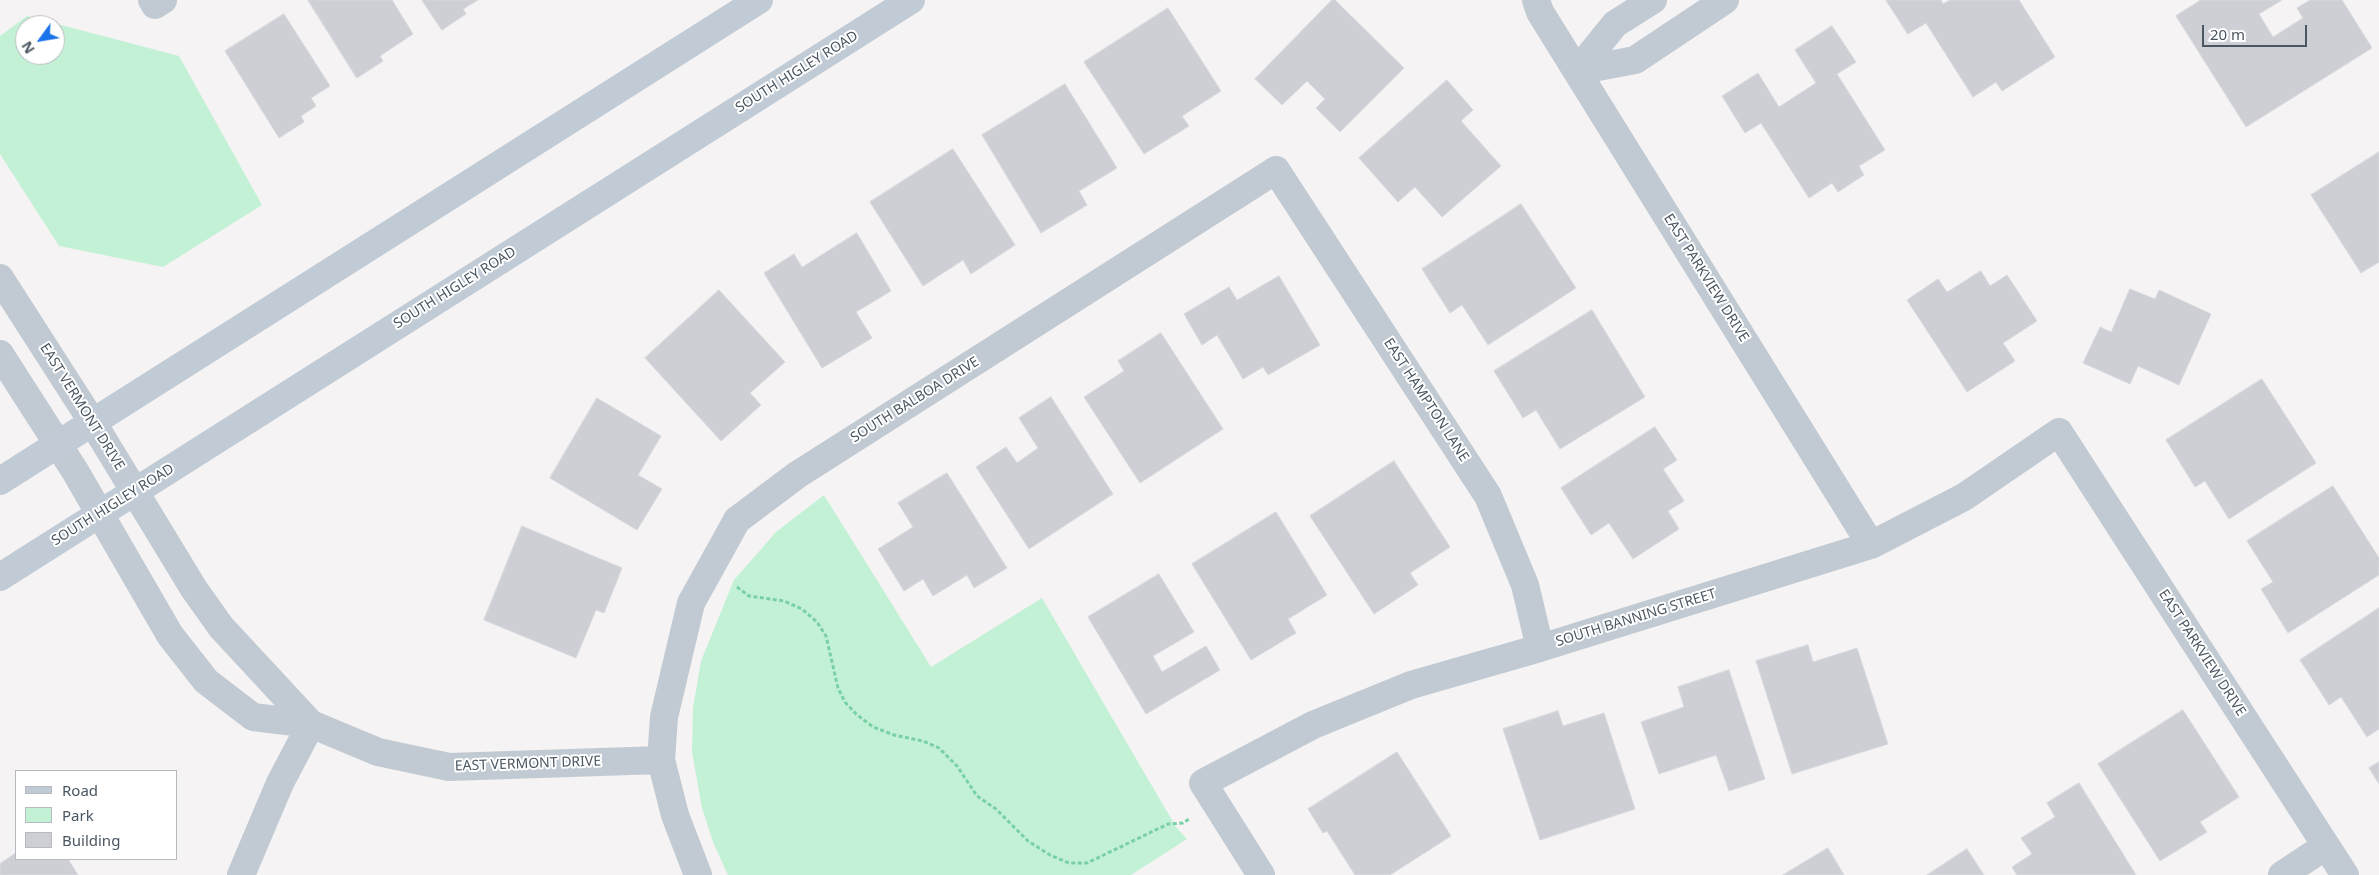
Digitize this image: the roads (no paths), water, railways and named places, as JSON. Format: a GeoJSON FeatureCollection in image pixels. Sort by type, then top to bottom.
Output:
{"type":"FeatureCollection","features":[{"type":"Feature","properties":{"kind":"main road"},"geometry":{"type":"LineString","coordinates":[[0,481],[759,0]]}},
{"type":"Feature","properties":{"kind":"main road","name":"SOUTH HIGLEY ROAD"},"geometry":{"type":"LineString","coordinates":[[0,577],[911,0]]}},
{"type":"Feature","properties":{"kind":"street"},"geometry":{"type":"LineString","coordinates":[[1577,71],[1615,24],[1653,0]]}},
{"type":"Feature","properties":{"kind":"street"},"geometry":{"type":"LineString","coordinates":[[1577,71],[1635,60],[1725,0]]}},
{"type":"Feature","properties":{"kind":"street","name":"EAST PARKVIEW DRIVE"},"geometry":{"type":"LineString","coordinates":[[1533,4],[1577,71],[1871,545]]}},
{"type":"Feature","properties":{"kind":"street","name":"EAST HAMPTON LANE"},"geometry":{"type":"LineString","coordinates":[[1276,170],[1488,496],[1525,585],[1540,648]]}},
{"type":"Feature","properties":{"kind":"street","name":"SOUTH BALBOA DRIVE"},"geometry":{"type":"LineString","coordinates":[[661,760],[664,717],[690,603],[737,520],[797,475],[1276,170]]}},
{"type":"Feature","properties":{"kind":"street","name":"EAST VERMONT DRIVE"},"geometry":{"type":"LineString","coordinates":[[0,278],[93,423],[172,556],[221,627],[311,724]]}},
{"type":"Feature","properties":{"kind":"street","name":"EAST VERMONT DRIVE"},"geometry":{"type":"LineString","coordinates":[[0,354],[58,445],[170,635],[206,681],[253,717],[311,724],[378,752],[449,767],[661,760]]}},
{"type":"Feature","properties":{"kind":"street","name":"EAST PARKVIEW DRIVE"},"geometry":{"type":"LineString","coordinates":[[2059,432],[2345,875]]}},
{"type":"Feature","properties":{"kind":"street","name":"SOUTH BANNING STREET"},"geometry":{"type":"LineString","coordinates":[[1261,875],[1203,783],[1313,725],[1410,685],[1540,648],[1871,545],[1964,497],[2059,432]]}},
{"type":"Feature","properties":{"kind":"street"},"geometry":{"type":"LineString","coordinates":[[241,875],[280,783],[311,724]]}},
{"type":"Feature","properties":{"kind":"street"},"geometry":{"type":"LineString","coordinates":[[661,760],[674,815],[698,875]]}},
{"type":"Feature","properties":{"kind":"street"},"geometry":{"type":"LineString","coordinates":[[2282,875],[2326,846]]}}]}
